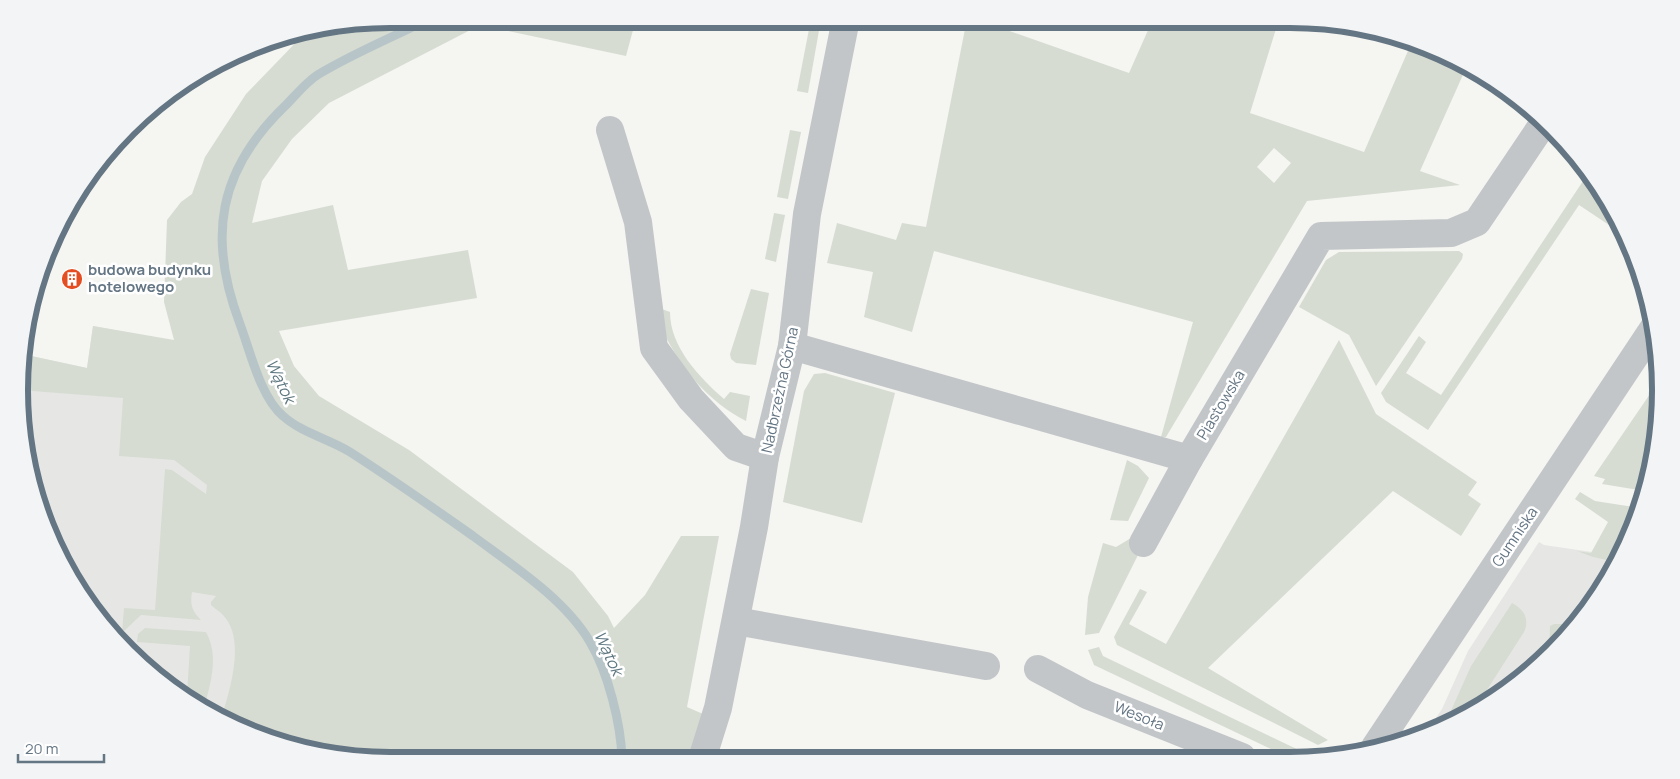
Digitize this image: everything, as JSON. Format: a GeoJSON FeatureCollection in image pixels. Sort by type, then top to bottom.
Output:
{"type":"FeatureCollection","features":[{"type":"Feature","properties":{"kind":"street","name":"Nadbrzeżna Górna"},"geometry":{"type":"LineString","coordinates":[[704,752],[718,708],[736,621],[765,457],[792,346],[808,214],[844,28]]}},
{"type":"Feature","properties":{"kind":"street","name":"Piastowska"},"geometry":{"type":"LineString","coordinates":[[1142,543],[1189,459],[1321,236],[1451,233],[1477,222],[1540,128]]}},
{"type":"Feature","properties":{"kind":"street"},"geometry":{"type":"LineString","coordinates":[[610,130],[638,222],[654,348],[691,399],[736,447],[765,457]]}},
{"type":"Feature","properties":{"kind":"street","name":"Gumniska"},"geometry":{"type":"LineString","coordinates":[[1380,740],[1648,336]]}},
{"type":"Feature","properties":{"kind":"street"},"geometry":{"type":"LineString","coordinates":[[792,346],[1189,459]]}},
{"type":"Feature","properties":{"kind":"street"},"geometry":{"type":"LineString","coordinates":[[736,621],[986,666]]}},
{"type":"Feature","properties":{"kind":"street","name":"Wesoła"},"geometry":{"type":"LineString","coordinates":[[1038,669],[1087,695],[1230,752]]}},
{"type":"Feature","properties":{"kind":"shaded area"},"geometry":{"type":"Polygon","coordinates":[[[366,28],[407,28],[315,74],[263,127],[245,153],[232,179],[223,205],[220,233],[221,262],[227,293],[260,387],[273,409],[281,417],[296,428],[340,448],[395,483],[535,584],[577,626],[588,642],[606,683],[614,715],[619,752],[390,752],[319,745],[273,732],[223,711],[232,679],[235,650],[234,637],[230,625],[223,615],[211,605],[216,596],[192,592],[192,608],[201,620],[141,615],[122,633],[124,608],[155,610],[165,469],[172,470],[206,494],[207,485],[174,460],[119,456],[123,398],[28,391],[29,356],[87,368],[93,326],[174,340],[164,302],[167,220],[181,202],[192,194],[205,157],[246,94],[299,39],[319,34],[366,28]]]}},
{"type":"Feature","properties":{"kind":"shaded area"},"geometry":{"type":"Polygon","coordinates":[[[416,28],[474,28],[329,103],[292,139],[262,181],[252,223],[333,205],[348,270],[468,250],[477,298],[279,331],[294,366],[319,396],[409,450],[573,572],[608,616],[614,628],[645,595],[681,536],[719,536],[687,707],[703,714],[692,752],[624,752],[610,684],[592,640],[564,605],[514,564],[396,478],[335,440],[299,425],[282,413],[271,398],[240,319],[227,273],[224,249],[228,199],[242,163],[270,124],[318,77],[416,28]]]}},
{"type":"Feature","properties":{"kind":"shaded area"},"geometry":{"type":"Polygon","coordinates":[[[494,28],[634,28],[626,56],[494,28]]]}},
{"type":"Feature","properties":{"kind":"shaded area"},"geometry":{"type":"Polygon","coordinates":[[[809,28],[819,28],[808,93],[797,91],[809,28]]]}},
{"type":"Feature","properties":{"kind":"shaded area"},"geometry":{"type":"Polygon","coordinates":[[[960,28],[1001,28],[1129,73],[1149,28],[1276,28],[1250,113],[1364,152],[1409,48],[1464,72],[1420,171],[1460,185],[1307,201],[1166,437],[1161,437],[1193,322],[934,251],[912,332],[864,317],[873,272],[827,263],[837,223],[896,240],[902,223],[926,227],[965,29],[960,28]],[[1274,148],[1257,167],[1274,183],[1291,163],[1274,148]]]}},
{"type":"Feature","properties":{"kind":"shaded area"},"geometry":{"type":"Polygon","coordinates":[[[790,130],[801,132],[788,199],[777,197],[790,130]]]}},
{"type":"Feature","properties":{"kind":"shaded area"},"geometry":{"type":"Polygon","coordinates":[[[1585,179],[1615,229],[1579,205],[1428,430],[1386,402],[1381,393],[1419,336],[1426,342],[1406,373],[1441,395],[1585,179]]]}},
{"type":"Feature","properties":{"kind":"shaded area"},"geometry":{"type":"Polygon","coordinates":[[[774,213],[785,215],[776,262],[765,259],[774,213]]]}},
{"type":"Feature","properties":{"kind":"shaded area"},"geometry":{"type":"Polygon","coordinates":[[[1459,251],[1463,254],[1462,259],[1376,386],[1349,335],[1299,307],[1326,260],[1339,252],[1459,251]]]}},
{"type":"Feature","properties":{"kind":"shaded area"},"geometry":{"type":"Polygon","coordinates":[[[751,289],[769,293],[756,365],[736,363],[731,359],[730,354],[751,289]]]}},
{"type":"Feature","properties":{"kind":"shaded area"},"geometry":{"type":"Polygon","coordinates":[[[656,307],[670,312],[671,325],[680,349],[696,371],[724,399],[730,392],[750,396],[746,421],[709,395],[688,372],[664,333],[657,317],[656,307]]]}},
{"type":"Feature","properties":{"kind":"shaded area"},"geometry":{"type":"Polygon","coordinates":[[[93,326],[174,341],[314,744],[273,732],[229,714],[208,703],[169,677],[117,628],[102,610],[76,570],[55,528],[34,460],[28,413],[28,366],[29,356],[87,368],[93,326]]]}},
{"type":"Feature","properties":{"kind":"shaded area"},"geometry":{"type":"Polygon","coordinates":[[[1339,340],[1376,414],[1477,482],[1468,495],[1481,504],[1461,536],[1393,491],[1208,668],[1328,740],[1318,745],[1117,645],[1114,637],[1140,589],[1147,592],[1129,624],[1166,644],[1339,340]]]}},
{"type":"Feature","properties":{"kind":"shaded area"},"geometry":{"type":"Polygon","coordinates":[[[825,373],[895,393],[862,523],[783,502],[804,391],[814,374],[825,373]]]}},
{"type":"Feature","properties":{"kind":"shaded area"},"geometry":{"type":"Polygon","coordinates":[[[1650,394],[1652,395],[1652,413],[1646,460],[1638,490],[1602,484],[1605,479],[1594,476],[1650,394]]]}},
{"type":"Feature","properties":{"kind":"shaded area"},"geometry":{"type":"Polygon","coordinates":[[[1127,460],[1138,466],[1149,478],[1128,521],[1110,520],[1127,460]]]}},
{"type":"Feature","properties":{"kind":"shaded area"},"geometry":{"type":"Polygon","coordinates":[[[1580,492],[1595,501],[1633,507],[1609,561],[1577,551],[1591,553],[1608,522],[1575,499],[1580,492]]]}},
{"type":"Feature","properties":{"kind":"shaded area"},"geometry":{"type":"Polygon","coordinates":[[[1131,538],[1139,553],[1099,633],[1085,635],[1088,597],[1103,543],[1116,547],[1131,538]]]}},
{"type":"Feature","properties":{"kind":"shaded area"},"geometry":{"type":"Polygon","coordinates":[[[1539,542],[1544,545],[1612,555],[1578,610],[1529,662],[1511,677],[1472,703],[1433,722],[1442,709],[1468,651],[1539,542]]]}},
{"type":"Feature","properties":{"kind":"shaded area"},"geometry":{"type":"Polygon","coordinates":[[[1512,603],[1520,608],[1525,615],[1526,628],[1483,696],[1449,715],[1471,666],[1512,603]]]}},
{"type":"Feature","properties":{"kind":"shaded area"},"geometry":{"type":"Polygon","coordinates":[[[1554,624],[1566,624],[1549,642],[1550,626],[1554,624]]]}},
{"type":"Feature","properties":{"kind":"shaded area"},"geometry":{"type":"Polygon","coordinates":[[[145,628],[206,632],[212,650],[213,668],[206,702],[187,690],[190,646],[137,642],[138,634],[145,628]]]}},
{"type":"Feature","properties":{"kind":"shaded area"},"geometry":{"type":"Polygon","coordinates":[[[1099,647],[1103,656],[1302,752],[1277,752],[1094,665],[1088,650],[1099,647]]]}},
{"type":"Feature","properties":{"kind":"waterway","name":"Wątok"},"geometry":{"type":"LineString","coordinates":[[410,28],[332,66],[315,77],[302,88],[263,130],[245,154],[233,180],[225,206],[222,234],[224,262],[230,292],[262,386],[268,398],[283,416],[299,427],[342,447],[412,493],[521,571],[567,611],[597,654],[608,683],[619,730],[622,752]]}},
{"type":"Feature","properties":{"kind":"place","name":"budowa budynku hotelowego"},"geometry":{"type":"Point","coordinates":[72,279]}}]}
